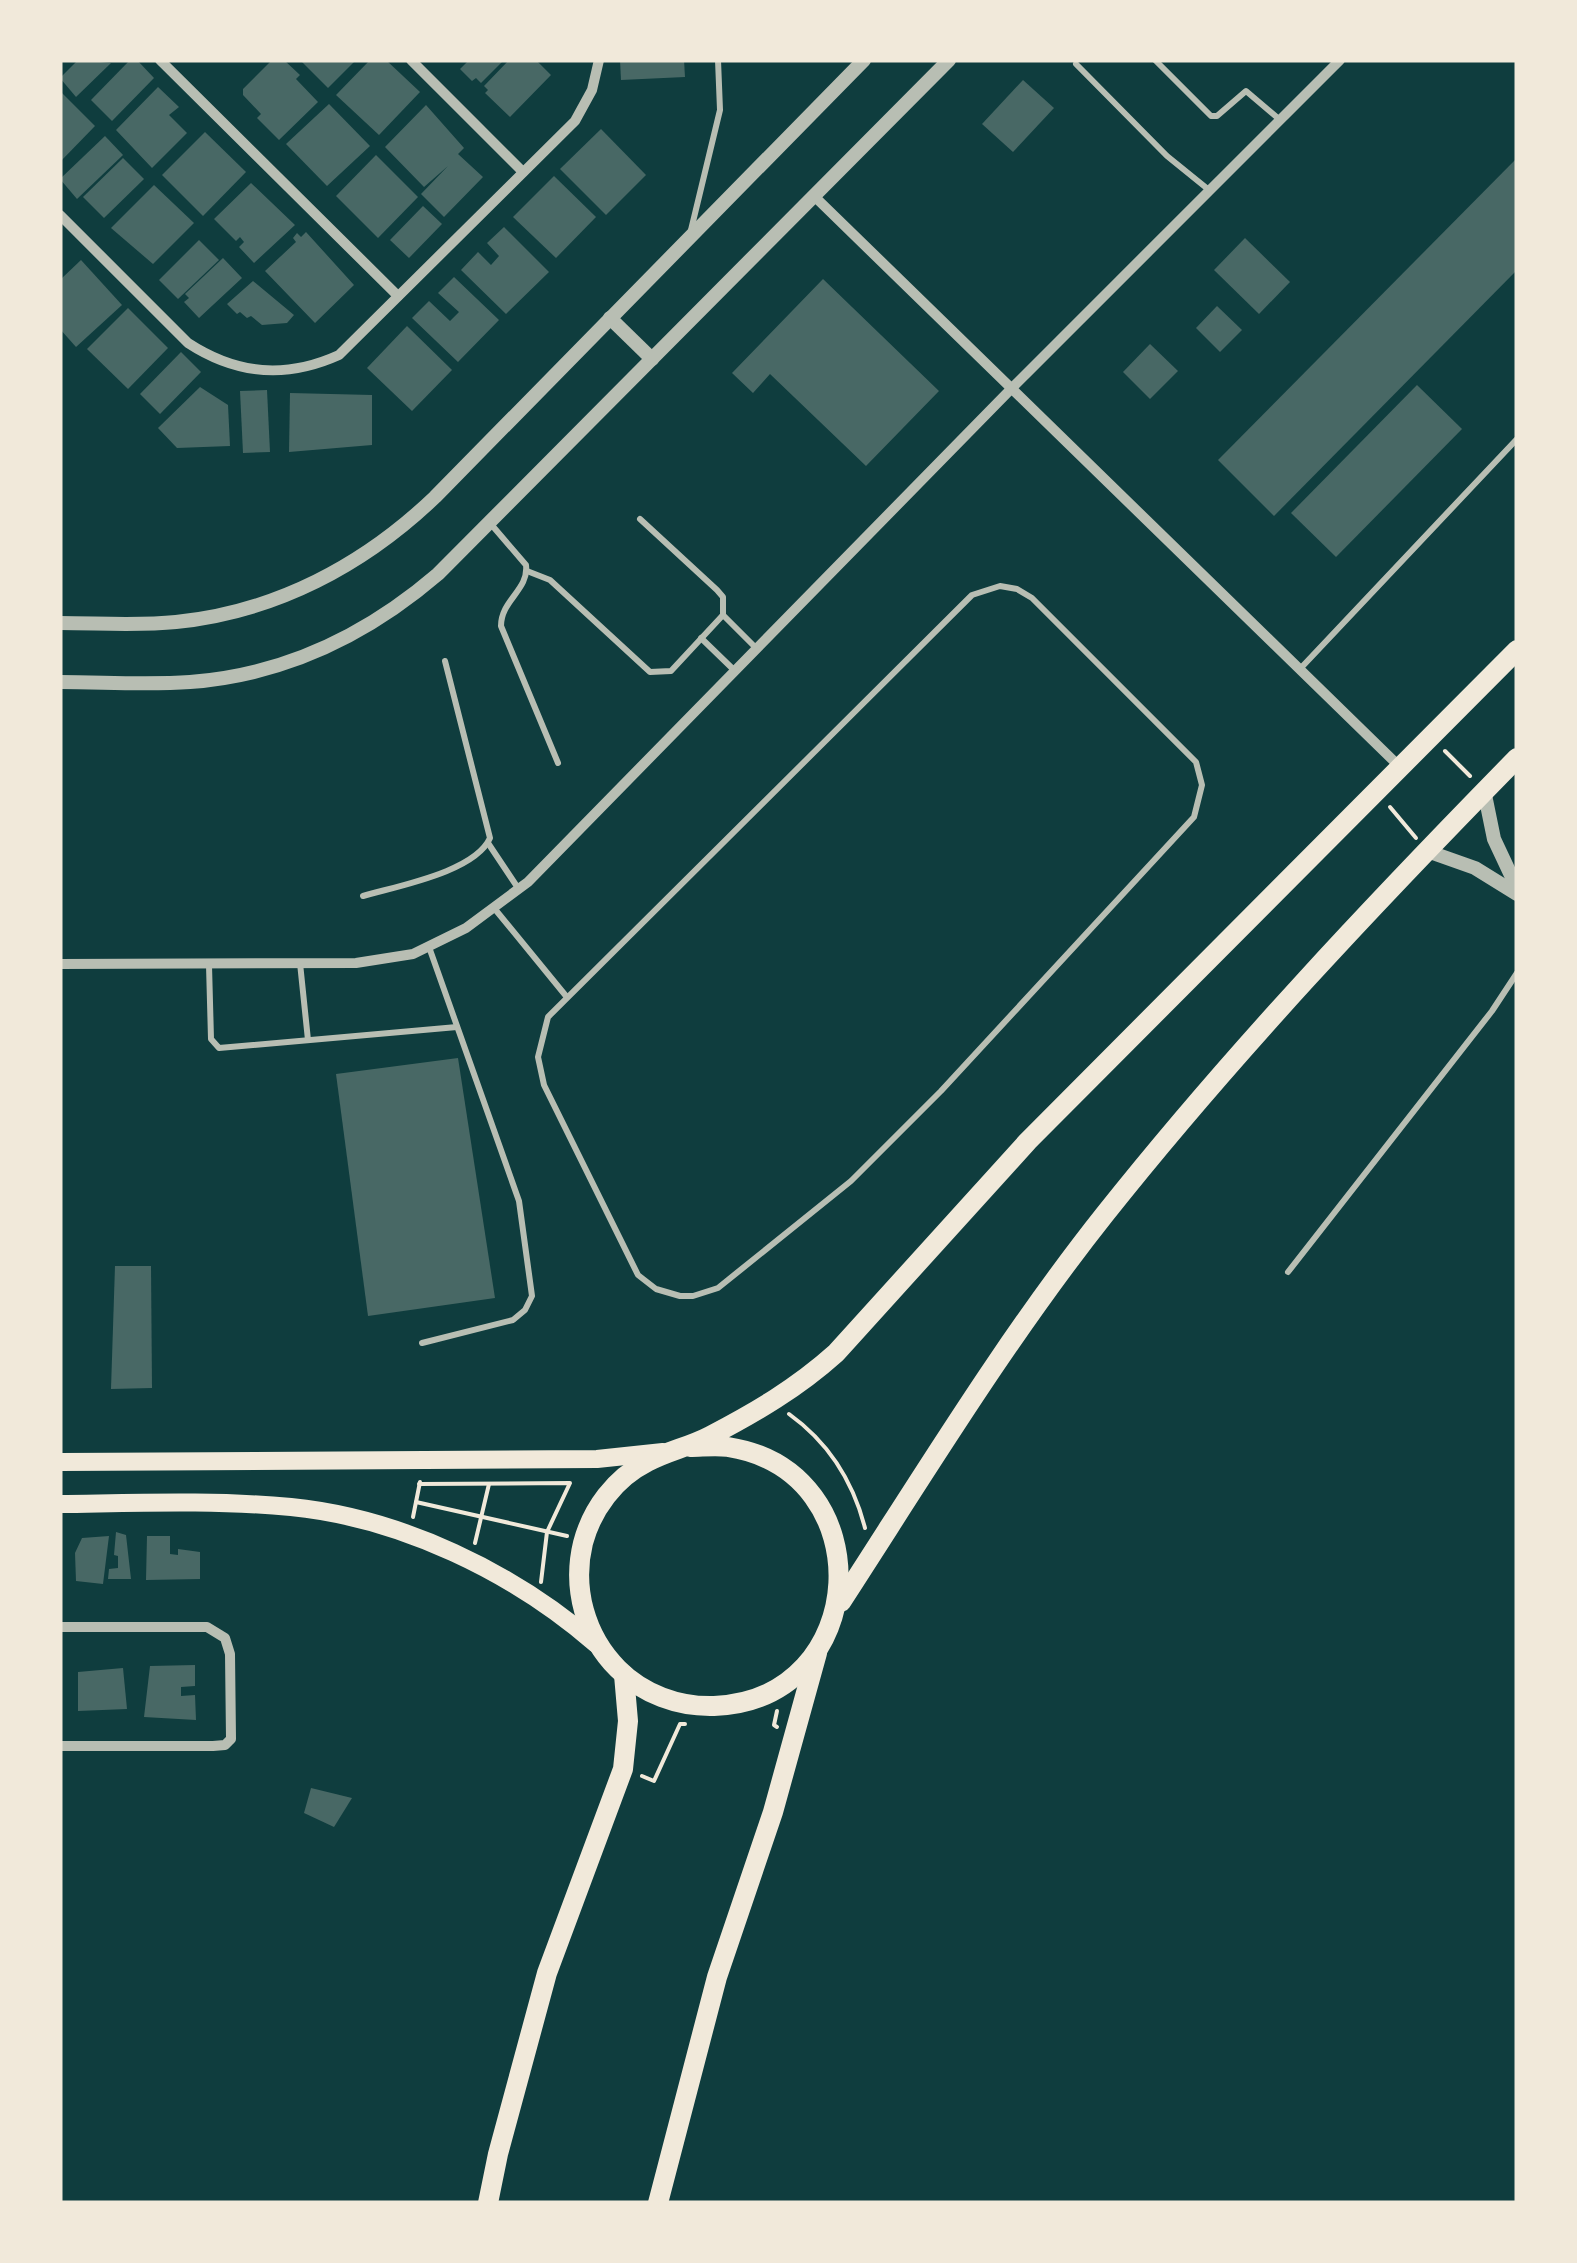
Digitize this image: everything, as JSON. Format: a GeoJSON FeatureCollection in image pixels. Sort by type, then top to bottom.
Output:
{"type":"FeatureCollection","features":[{"type":"Feature","properties":{"kind":"highway"},"geometry":{"type":"LineString","coordinates":[[818,1649],[779,1687],[754,1699],[699,1706],[672,1701],[646,1690],[624,1674],[598,1646],[579,1589],[584,1540],[601,1502],[621,1480],[646,1462],[682,1449],[773,1402],[836,1353],[1028,1142],[1517,650]]}},
{"type":"Feature","properties":{"kind":"highway"},"geometry":{"type":"LineString","coordinates":[[658,2203],[716,1977],[796,1734],[818,1649],[837,1608],[1014,1336],[1104,1216],[1208,1088],[1340,940],[1517,758]]}},
{"type":"Feature","properties":{"kind":"highway"},"geometry":{"type":"LineString","coordinates":[[682,1449],[726,1446],[762,1456],[793,1475],[818,1502],[834,1535],[841,1572],[837,1608]]}},
{"type":"Feature","properties":{"kind":"highway"},"geometry":{"type":"LineString","coordinates":[[488,2203],[547,1973],[623,1769],[628,1721],[624,1674]]}},
{"type":"Feature","properties":{"kind":"main road"},"geometry":{"type":"LineString","coordinates":[[60,1462],[598,1459],[682,1449]]}},
{"type":"Feature","properties":{"kind":"main road"},"geometry":{"type":"LineString","coordinates":[[60,1504],[280,1506],[369,1524],[439,1548],[511,1584],[557,1612],[598,1646]]}},
{"type":"Feature","properties":{"kind":"street"},"geometry":{"type":"LineString","coordinates":[[160,60],[398,296]]}},
{"type":"Feature","properties":{"kind":"street"},"geometry":{"type":"LineString","coordinates":[[411,60],[523,172]]}},
{"type":"Feature","properties":{"kind":"street"},"geometry":{"type":"LineString","coordinates":[[60,215],[188,343],[240,368],[280,372],[320,363],[339,355],[575,121],[592,90],[599,60]]}},
{"type":"Feature","properties":{"kind":"street"},"geometry":{"type":"LineString","coordinates":[[60,623],[173,623],[207,618],[274,600],[337,572],[413,518],[864,60]]}},
{"type":"Feature","properties":{"kind":"street"},"geometry":{"type":"LineString","coordinates":[[60,682],[204,680],[248,674],[305,656],[388,613],[438,574],[948,60]]}},
{"type":"Feature","properties":{"kind":"street"},"geometry":{"type":"LineString","coordinates":[[60,964],[356,963],[413,954],[466,928],[519,890],[1340,60]]}},
{"type":"Feature","properties":{"kind":"street"},"geometry":{"type":"LineString","coordinates":[[814,196],[1400,768]]}},
{"type":"Feature","properties":{"kind":"street"},"geometry":{"type":"LineString","coordinates":[[610,318],[652,359]]}},
{"type":"Feature","properties":{"kind":"street"},"geometry":{"type":"LineString","coordinates":[[1484,790],[1494,839],[1517,891]]}},
{"type":"Feature","properties":{"kind":"street"},"geometry":{"type":"LineString","coordinates":[[1427,851],[1475,868],[1517,891]]}},
{"type":"Feature","properties":{"kind":"street"},"geometry":{"type":"LineString","coordinates":[[60,1627],[206,1628],[220,1633],[230,1654],[231,1738],[225,1745],[213,1746],[60,1746]]}},
{"type":"Feature","properties":{"kind":"lane"},"geometry":{"type":"LineString","coordinates":[[689,238],[720,110],[718,60]]}},
{"type":"Feature","properties":{"kind":"lane"},"geometry":{"type":"LineString","coordinates":[[1155,60],[1211,116],[1217,116],[1246,91],[1280,120]]}},
{"type":"Feature","properties":{"kind":"lane"},"geometry":{"type":"LineString","coordinates":[[1320,60],[1330,70]]}},
{"type":"Feature","properties":{"kind":"lane"},"geometry":{"type":"LineString","coordinates":[[1076,64],[1167,156],[1210,191]]}},
{"type":"Feature","properties":{"kind":"lane"},"geometry":{"type":"LineString","coordinates":[[1298,671],[1517,439]]}},
{"type":"Feature","properties":{"kind":"lane"},"geometry":{"type":"LineString","coordinates":[[527,570],[550,580],[650,672],[671,671],[723,615],[725,606],[717,590],[640,520]]}},
{"type":"Feature","properties":{"kind":"lane"},"geometry":{"type":"LineString","coordinates":[[489,522],[526,565],[525,581],[504,608],[501,626],[558,763]]}},
{"type":"Feature","properties":{"kind":"lane"},"geometry":{"type":"LineString","coordinates":[[990,587],[1017,589],[1032,598],[1196,762],[1201,797],[1194,817],[942,1090],[851,1181],[728,1281],[706,1294],[667,1294],[638,1275],[544,1085],[539,1043],[548,1016],[566,996],[972,595],[990,587]]}},
{"type":"Feature","properties":{"kind":"lane"},"geometry":{"type":"LineString","coordinates":[[723,615],[757,649]]}},
{"type":"Feature","properties":{"kind":"lane"},"geometry":{"type":"LineString","coordinates":[[701,638],[735,672]]}},
{"type":"Feature","properties":{"kind":"lane"},"geometry":{"type":"LineString","coordinates":[[445,661],[490,827],[488,844],[519,890]]}},
{"type":"Feature","properties":{"kind":"lane"},"geometry":{"type":"LineString","coordinates":[[363,896],[454,868],[488,844]]}},
{"type":"Feature","properties":{"kind":"lane"},"geometry":{"type":"LineString","coordinates":[[494,908],[566,996]]}},
{"type":"Feature","properties":{"kind":"lane"},"geometry":{"type":"LineString","coordinates":[[422,1343],[513,1320],[525,1310],[532,1296],[520,1201],[429,947]]}},
{"type":"Feature","properties":{"kind":"lane"},"geometry":{"type":"LineString","coordinates":[[208,964],[211,1039],[215,1046],[457,1028]]}},
{"type":"Feature","properties":{"kind":"lane"},"geometry":{"type":"LineString","coordinates":[[300,964],[308,1040]]}},
{"type":"Feature","properties":{"kind":"lane"},"geometry":{"type":"LineString","coordinates":[[1288,1272],[1492,1011],[1517,973]]}},
{"type":"Feature","properties":{"kind":"path"},"geometry":{"type":"LineString","coordinates":[[1432,737],[1484,790]]}},
{"type":"Feature","properties":{"kind":"path"},"geometry":{"type":"LineString","coordinates":[[1377,792],[1427,851]]}},
{"type":"Feature","properties":{"kind":"path"},"geometry":{"type":"LineString","coordinates":[[773,1402],[799,1421],[830,1453],[853,1490],[866,1532],[877,1516]]}},
{"type":"Feature","properties":{"kind":"path"},"geometry":{"type":"LineString","coordinates":[[424,1460],[412,1519],[425,1524]]}},
{"type":"Feature","properties":{"kind":"path"},"geometry":{"type":"LineString","coordinates":[[462,1542],[474,1548],[494,1460]]}},
{"type":"Feature","properties":{"kind":"path"},"geometry":{"type":"LineString","coordinates":[[419,1484],[570,1483],[547,1532],[542,1583],[528,1576]]}},
{"type":"Feature","properties":{"kind":"path"},"geometry":{"type":"LineString","coordinates":[[416,1502],[584,1540]]}},
{"type":"Feature","properties":{"kind":"path"},"geometry":{"type":"LineString","coordinates":[[769,1714],[778,1711],[774,1726],[796,1734]]}},
{"type":"Feature","properties":{"kind":"path"},"geometry":{"type":"LineString","coordinates":[[623,1769],[654,1782],[680,1724],[690,1725]]}},
{"type":"Feature","properties":{"kind":"building"},"geometry":{"type":"Polygon","coordinates":[[[78,60],[111,63],[76,97],[60,78],[78,60]]]}},
{"type":"Feature","properties":{"kind":"building"},"geometry":{"type":"Polygon","coordinates":[[[130,60],[137,60],[154,78],[112,121],[91,100],[130,60]]]}},
{"type":"Feature","properties":{"kind":"building"},"geometry":{"type":"Polygon","coordinates":[[[272,60],[284,60],[318,102],[279,140],[257,118],[261,114],[243,95],[243,89],[272,60]]]}},
{"type":"Feature","properties":{"kind":"building"},"geometry":{"type":"Polygon","coordinates":[[[300,60],[356,60],[328,88],[300,60]]]}},
{"type":"Feature","properties":{"kind":"building"},"geometry":{"type":"Polygon","coordinates":[[[370,60],[386,60],[420,92],[379,135],[336,95],[370,60]]]}},
{"type":"Feature","properties":{"kind":"building"},"geometry":{"type":"Polygon","coordinates":[[[469,60],[504,60],[481,83],[476,78],[472,81],[460,69],[469,60]]]}},
{"type":"Feature","properties":{"kind":"building"},"geometry":{"type":"Polygon","coordinates":[[[509,60],[536,60],[551,75],[510,117],[485,93],[488,90],[484,86],[509,60]]]}},
{"type":"Feature","properties":{"kind":"building"},"geometry":{"type":"Polygon","coordinates":[[[620,60],[684,60],[685,77],[621,80],[620,60]]]}},
{"type":"Feature","properties":{"kind":"building"},"geometry":{"type":"Polygon","coordinates":[[[1023,80],[1054,108],[1013,152],[982,124],[1023,80]]]}},
{"type":"Feature","properties":{"kind":"building"},"geometry":{"type":"Polygon","coordinates":[[[158,87],[179,107],[169,115],[187,133],[152,168],[116,130],[158,87]]]}},
{"type":"Feature","properties":{"kind":"building"},"geometry":{"type":"Polygon","coordinates":[[[60,91],[95,126],[60,162],[60,91]]]}},
{"type":"Feature","properties":{"kind":"building"},"geometry":{"type":"Polygon","coordinates":[[[329,104],[370,146],[327,186],[286,144],[329,104]]]}},
{"type":"Feature","properties":{"kind":"building"},"geometry":{"type":"Polygon","coordinates":[[[426,105],[464,148],[458,154],[483,177],[444,217],[421,194],[448,166],[424,187],[385,147],[426,105]]]}},
{"type":"Feature","properties":{"kind":"building"},"geometry":{"type":"Polygon","coordinates":[[[601,129],[646,175],[606,215],[560,169],[601,129]]]}},
{"type":"Feature","properties":{"kind":"building"},"geometry":{"type":"Polygon","coordinates":[[[205,132],[246,172],[203,216],[162,175],[205,132]]]}},
{"type":"Feature","properties":{"kind":"building"},"geometry":{"type":"Polygon","coordinates":[[[105,136],[123,155],[77,199],[60,179],[105,136]]]}},
{"type":"Feature","properties":{"kind":"building"},"geometry":{"type":"Polygon","coordinates":[[[376,155],[418,197],[378,238],[336,196],[376,155]]]}},
{"type":"Feature","properties":{"kind":"building"},"geometry":{"type":"Polygon","coordinates":[[[123,158],[144,179],[104,218],[83,197],[123,158]]]}},
{"type":"Feature","properties":{"kind":"building"},"geometry":{"type":"Polygon","coordinates":[[[1517,158],[1517,270],[1274,516],[1218,460],[1517,158]]]}},
{"type":"Feature","properties":{"kind":"building"},"geometry":{"type":"Polygon","coordinates":[[[554,176],[596,217],[556,258],[513,217],[554,176]]]}},
{"type":"Feature","properties":{"kind":"building"},"geometry":{"type":"Polygon","coordinates":[[[251,183],[295,225],[254,263],[239,247],[244,242],[240,237],[236,241],[214,219],[251,183]]]}},
{"type":"Feature","properties":{"kind":"building"},"geometry":{"type":"Polygon","coordinates":[[[154,185],[194,223],[153,264],[111,228],[154,185]]]}},
{"type":"Feature","properties":{"kind":"building"},"geometry":{"type":"Polygon","coordinates":[[[423,206],[442,224],[409,258],[390,240],[423,206]]]}},
{"type":"Feature","properties":{"kind":"building"},"geometry":{"type":"Polygon","coordinates":[[[504,227],[549,272],[506,314],[461,270],[478,252],[491,265],[499,256],[487,243],[504,227]]]}},
{"type":"Feature","properties":{"kind":"building"},"geometry":{"type":"Polygon","coordinates":[[[306,232],[354,285],[315,323],[265,271],[296,242],[293,238],[297,233],[301,237],[306,232]]]}},
{"type":"Feature","properties":{"kind":"building"},"geometry":{"type":"Polygon","coordinates":[[[1245,238],[1290,282],[1259,314],[1214,270],[1245,238]]]}},
{"type":"Feature","properties":{"kind":"building"},"geometry":{"type":"Polygon","coordinates":[[[199,240],[219,260],[178,299],[159,280],[199,240]]]}},
{"type":"Feature","properties":{"kind":"building"},"geometry":{"type":"Polygon","coordinates":[[[223,258],[242,278],[199,318],[184,302],[189,298],[185,294],[223,258]]]}},
{"type":"Feature","properties":{"kind":"building"},"geometry":{"type":"Polygon","coordinates":[[[81,260],[122,305],[76,347],[60,329],[60,280],[81,260]]]}},
{"type":"Feature","properties":{"kind":"building"},"geometry":{"type":"Polygon","coordinates":[[[454,277],[499,320],[458,362],[412,318],[429,301],[450,321],[459,312],[438,293],[454,277]]]}},
{"type":"Feature","properties":{"kind":"building"},"geometry":{"type":"Polygon","coordinates":[[[823,279],[939,391],[866,466],[770,374],[753,393],[732,373],[823,279]]]}},
{"type":"Feature","properties":{"kind":"building"},"geometry":{"type":"Polygon","coordinates":[[[253,281],[294,315],[287,323],[262,325],[251,316],[237,314],[227,304],[253,281]]]}},
{"type":"Feature","properties":{"kind":"building"},"geometry":{"type":"Polygon","coordinates":[[[1217,306],[1242,330],[1220,352],[1196,328],[1217,306]]]}},
{"type":"Feature","properties":{"kind":"building"},"geometry":{"type":"Polygon","coordinates":[[[128,308],[168,348],[128,389],[87,349],[128,308]]]}},
{"type":"Feature","properties":{"kind":"building"},"geometry":{"type":"Polygon","coordinates":[[[407,326],[452,370],[412,411],[367,368],[407,326]]]}},
{"type":"Feature","properties":{"kind":"building"},"geometry":{"type":"Polygon","coordinates":[[[1150,344],[1178,371],[1150,399],[1123,372],[1150,344]]]}},
{"type":"Feature","properties":{"kind":"building"},"geometry":{"type":"Polygon","coordinates":[[[181,352],[201,372],[160,414],[140,394],[181,352]]]}},
{"type":"Feature","properties":{"kind":"building"},"geometry":{"type":"Polygon","coordinates":[[[1417,385],[1462,429],[1336,557],[1291,513],[1417,385]]]}},
{"type":"Feature","properties":{"kind":"building"},"geometry":{"type":"Polygon","coordinates":[[[200,387],[228,405],[230,446],[177,448],[158,428],[200,387]]]}},
{"type":"Feature","properties":{"kind":"building"},"geometry":{"type":"Polygon","coordinates":[[[267,390],[270,452],[243,453],[240,391],[267,390]]]}},
{"type":"Feature","properties":{"kind":"building"},"geometry":{"type":"Polygon","coordinates":[[[290,393],[372,395],[372,445],[289,452],[290,393]]]}},
{"type":"Feature","properties":{"kind":"building"},"geometry":{"type":"Polygon","coordinates":[[[458,1058],[495,1298],[368,1316],[336,1074],[458,1058]]]}},
{"type":"Feature","properties":{"kind":"building"},"geometry":{"type":"Polygon","coordinates":[[[115,1266],[151,1266],[152,1388],[111,1389],[115,1266]]]}},
{"type":"Feature","properties":{"kind":"building"},"geometry":{"type":"Polygon","coordinates":[[[116,1532],[126,1535],[131,1579],[108,1579],[109,1569],[118,1568],[118,1556],[114,1555],[116,1532]]]}},
{"type":"Feature","properties":{"kind":"building"},"geometry":{"type":"Polygon","coordinates":[[[109,1536],[103,1584],[76,1581],[75,1553],[82,1538],[109,1536]]]}},
{"type":"Feature","properties":{"kind":"building"},"geometry":{"type":"Polygon","coordinates":[[[147,1536],[170,1536],[170,1554],[178,1555],[178,1549],[200,1552],[200,1579],[146,1580],[147,1536]]]}},
{"type":"Feature","properties":{"kind":"building"},"geometry":{"type":"Polygon","coordinates":[[[195,1665],[195,1686],[181,1687],[181,1696],[195,1695],[196,1720],[144,1717],[150,1666],[195,1665]]]}},
{"type":"Feature","properties":{"kind":"building"},"geometry":{"type":"Polygon","coordinates":[[[123,1668],[127,1709],[78,1711],[78,1672],[123,1668]]]}},
{"type":"Feature","properties":{"kind":"building"},"geometry":{"type":"Polygon","coordinates":[[[311,1788],[352,1798],[334,1827],[304,1813],[311,1788]]]}}]}
